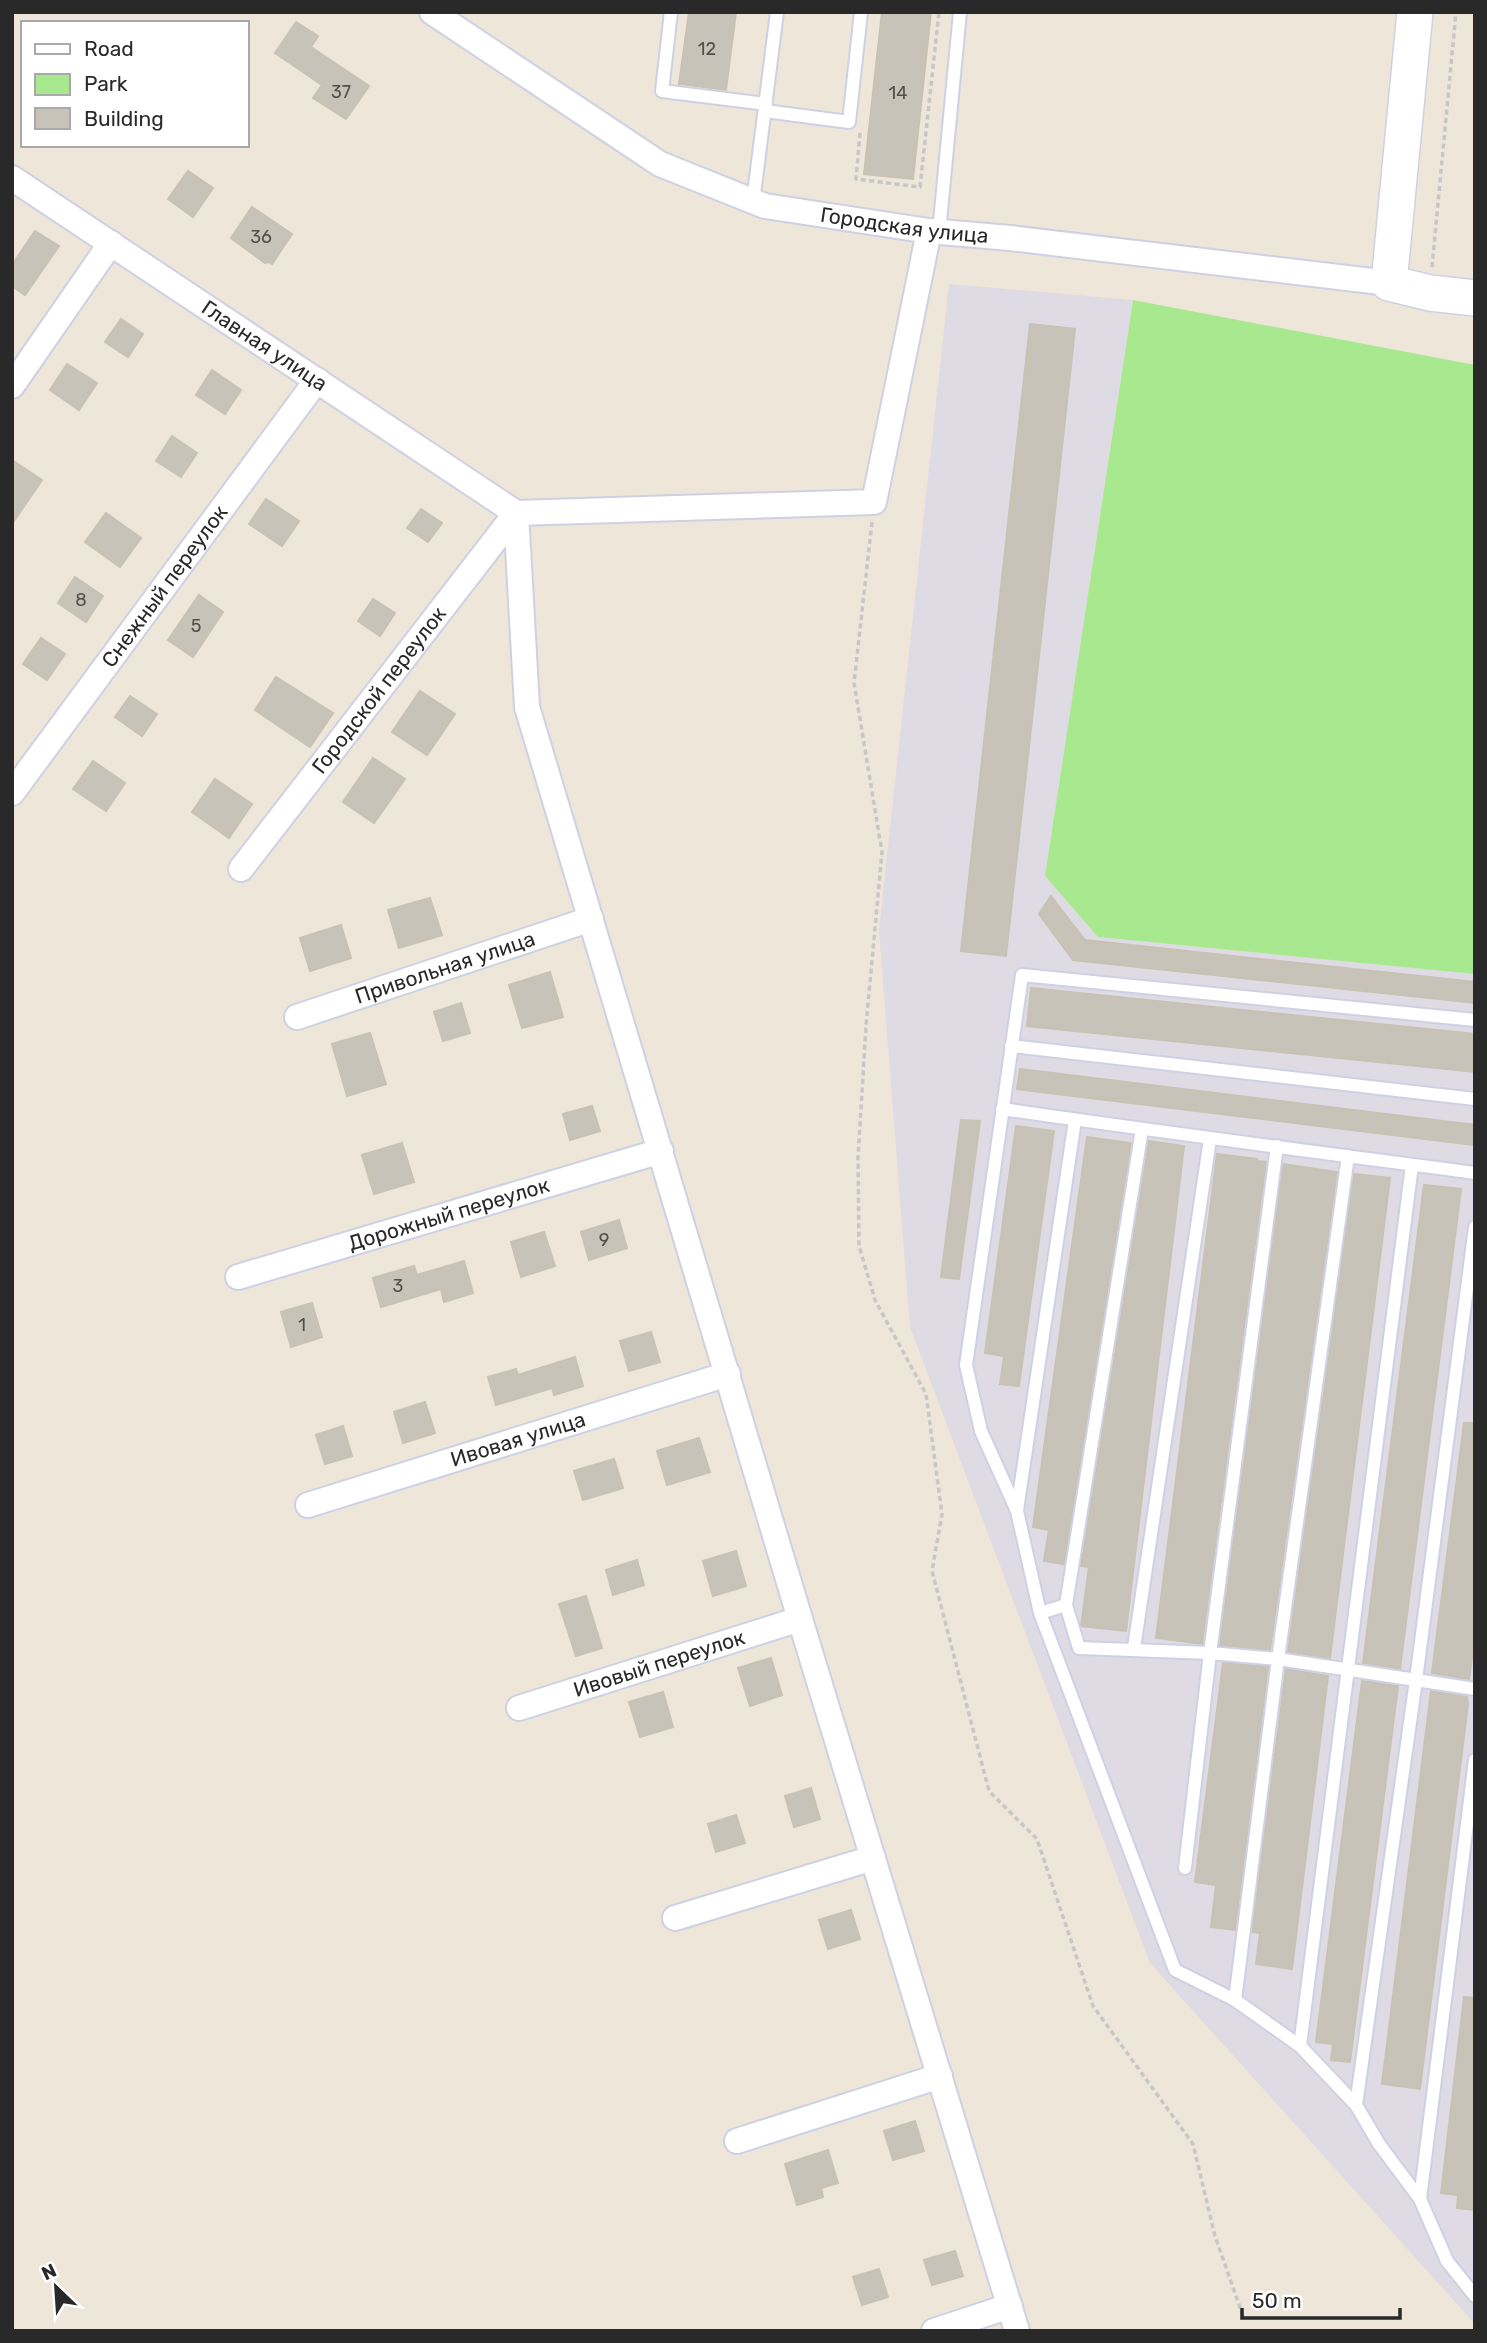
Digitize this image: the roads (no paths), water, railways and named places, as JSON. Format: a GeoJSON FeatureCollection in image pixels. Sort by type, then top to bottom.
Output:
{"type":"FeatureCollection","features":[{"type":"Feature","properties":{"kind":"main road"},"geometry":{"type":"LineString","coordinates":[[1389,284],[1415,12]]}},
{"type":"Feature","properties":{"kind":"main road","name":"Городская улица"},"geometry":{"type":"LineString","coordinates":[[1389,284],[1430,293],[1475,298]]}},
{"type":"Feature","properties":{"kind":"street","name":"Городская улица"},"geometry":{"type":"LineString","coordinates":[[432,12],[660,164],[765,206],[934,232],[1010,238],[1389,284]]}},
{"type":"Feature","properties":{"kind":"street","name":"Главная улица"},"geometry":{"type":"LineString","coordinates":[[12,177],[516,513]]}},
{"type":"Feature","properties":{"kind":"street"},"geometry":{"type":"LineString","coordinates":[[934,232],[874,502],[516,513],[527,707],[1017,2331]]}},
{"type":"Feature","properties":{"kind":"street"},"geometry":{"type":"LineString","coordinates":[[12,386],[111,243]]}},
{"type":"Feature","properties":{"kind":"street","name":"Снежный переулок"},"geometry":{"type":"LineString","coordinates":[[12,793],[317,380]]}},
{"type":"Feature","properties":{"kind":"street","name":"Городской переулок"},"geometry":{"type":"LineString","coordinates":[[241,869],[516,513]]}},
{"type":"Feature","properties":{"kind":"street","name":"Привольная улица"},"geometry":{"type":"LineString","coordinates":[[297,1017],[591,919]]}},
{"type":"Feature","properties":{"kind":"street","name":"Дорожный переулок"},"geometry":{"type":"LineString","coordinates":[[238,1277],[661,1151]]}},
{"type":"Feature","properties":{"kind":"street","name":"Ивовая улица"},"geometry":{"type":"LineString","coordinates":[[308,1505],[729,1374]]}},
{"type":"Feature","properties":{"kind":"street","name":"Ивовый переулок"},"geometry":{"type":"LineString","coordinates":[[519,1708],[800,1619]]}},
{"type":"Feature","properties":{"kind":"street"},"geometry":{"type":"LineString","coordinates":[[675,1918],[873,1858]]}},
{"type":"Feature","properties":{"kind":"street"},"geometry":{"type":"LineString","coordinates":[[737,2141],[940,2076]]}},
{"type":"Feature","properties":{"kind":"street"},"geometry":{"type":"LineString","coordinates":[[934,2331],[1010,2306]]}},
{"type":"Feature","properties":{"kind":"lane"},"geometry":{"type":"LineString","coordinates":[[671,12],[662,91],[849,122],[861,12]]}},
{"type":"Feature","properties":{"kind":"lane"},"geometry":{"type":"LineString","coordinates":[[753,202],[777,12]]}},
{"type":"Feature","properties":{"kind":"lane"},"geometry":{"type":"LineString","coordinates":[[934,232],[960,12]]}},
{"type":"Feature","properties":{"kind":"lane"},"geometry":{"type":"LineString","coordinates":[[1475,1020],[1021,975],[965,1365],[981,1431],[1017,1511],[1040,1613],[1175,1970],[1235,2000],[1300,2046],[1356,2105],[1379,2144],[1420,2199],[1447,2261],[1475,2296]]}},
{"type":"Feature","properties":{"kind":"lane"},"geometry":{"type":"LineString","coordinates":[[1011,1045],[1475,1099]]}},
{"type":"Feature","properties":{"kind":"lane"},"geometry":{"type":"LineString","coordinates":[[1002,1109],[1475,1173]]}},
{"type":"Feature","properties":{"kind":"lane"},"geometry":{"type":"LineString","coordinates":[[1017,1511],[1075,1120]]}},
{"type":"Feature","properties":{"kind":"lane"},"geometry":{"type":"LineString","coordinates":[[1142,1129],[1066,1605],[1079,1648],[1134,1648],[1278,1659],[1475,1689]]}},
{"type":"Feature","properties":{"kind":"lane"},"geometry":{"type":"LineString","coordinates":[[1134,1648],[1210,1139]]}},
{"type":"Feature","properties":{"kind":"lane"},"geometry":{"type":"LineString","coordinates":[[1185,1868],[1210,1653],[1278,1146]]}},
{"type":"Feature","properties":{"kind":"lane"},"geometry":{"type":"LineString","coordinates":[[1235,2000],[1278,1659],[1348,1156]]}},
{"type":"Feature","properties":{"kind":"lane"},"geometry":{"type":"LineString","coordinates":[[1300,2046],[1412,1164]]}},
{"type":"Feature","properties":{"kind":"lane"},"geometry":{"type":"LineString","coordinates":[[1356,2105],[1416,1680],[1475,1227]]}},
{"type":"Feature","properties":{"kind":"lane"},"geometry":{"type":"LineString","coordinates":[[1040,1613],[1066,1605]]}},
{"type":"Feature","properties":{"kind":"lane"},"geometry":{"type":"LineString","coordinates":[[1420,2199],[1475,1760]]}}]}
